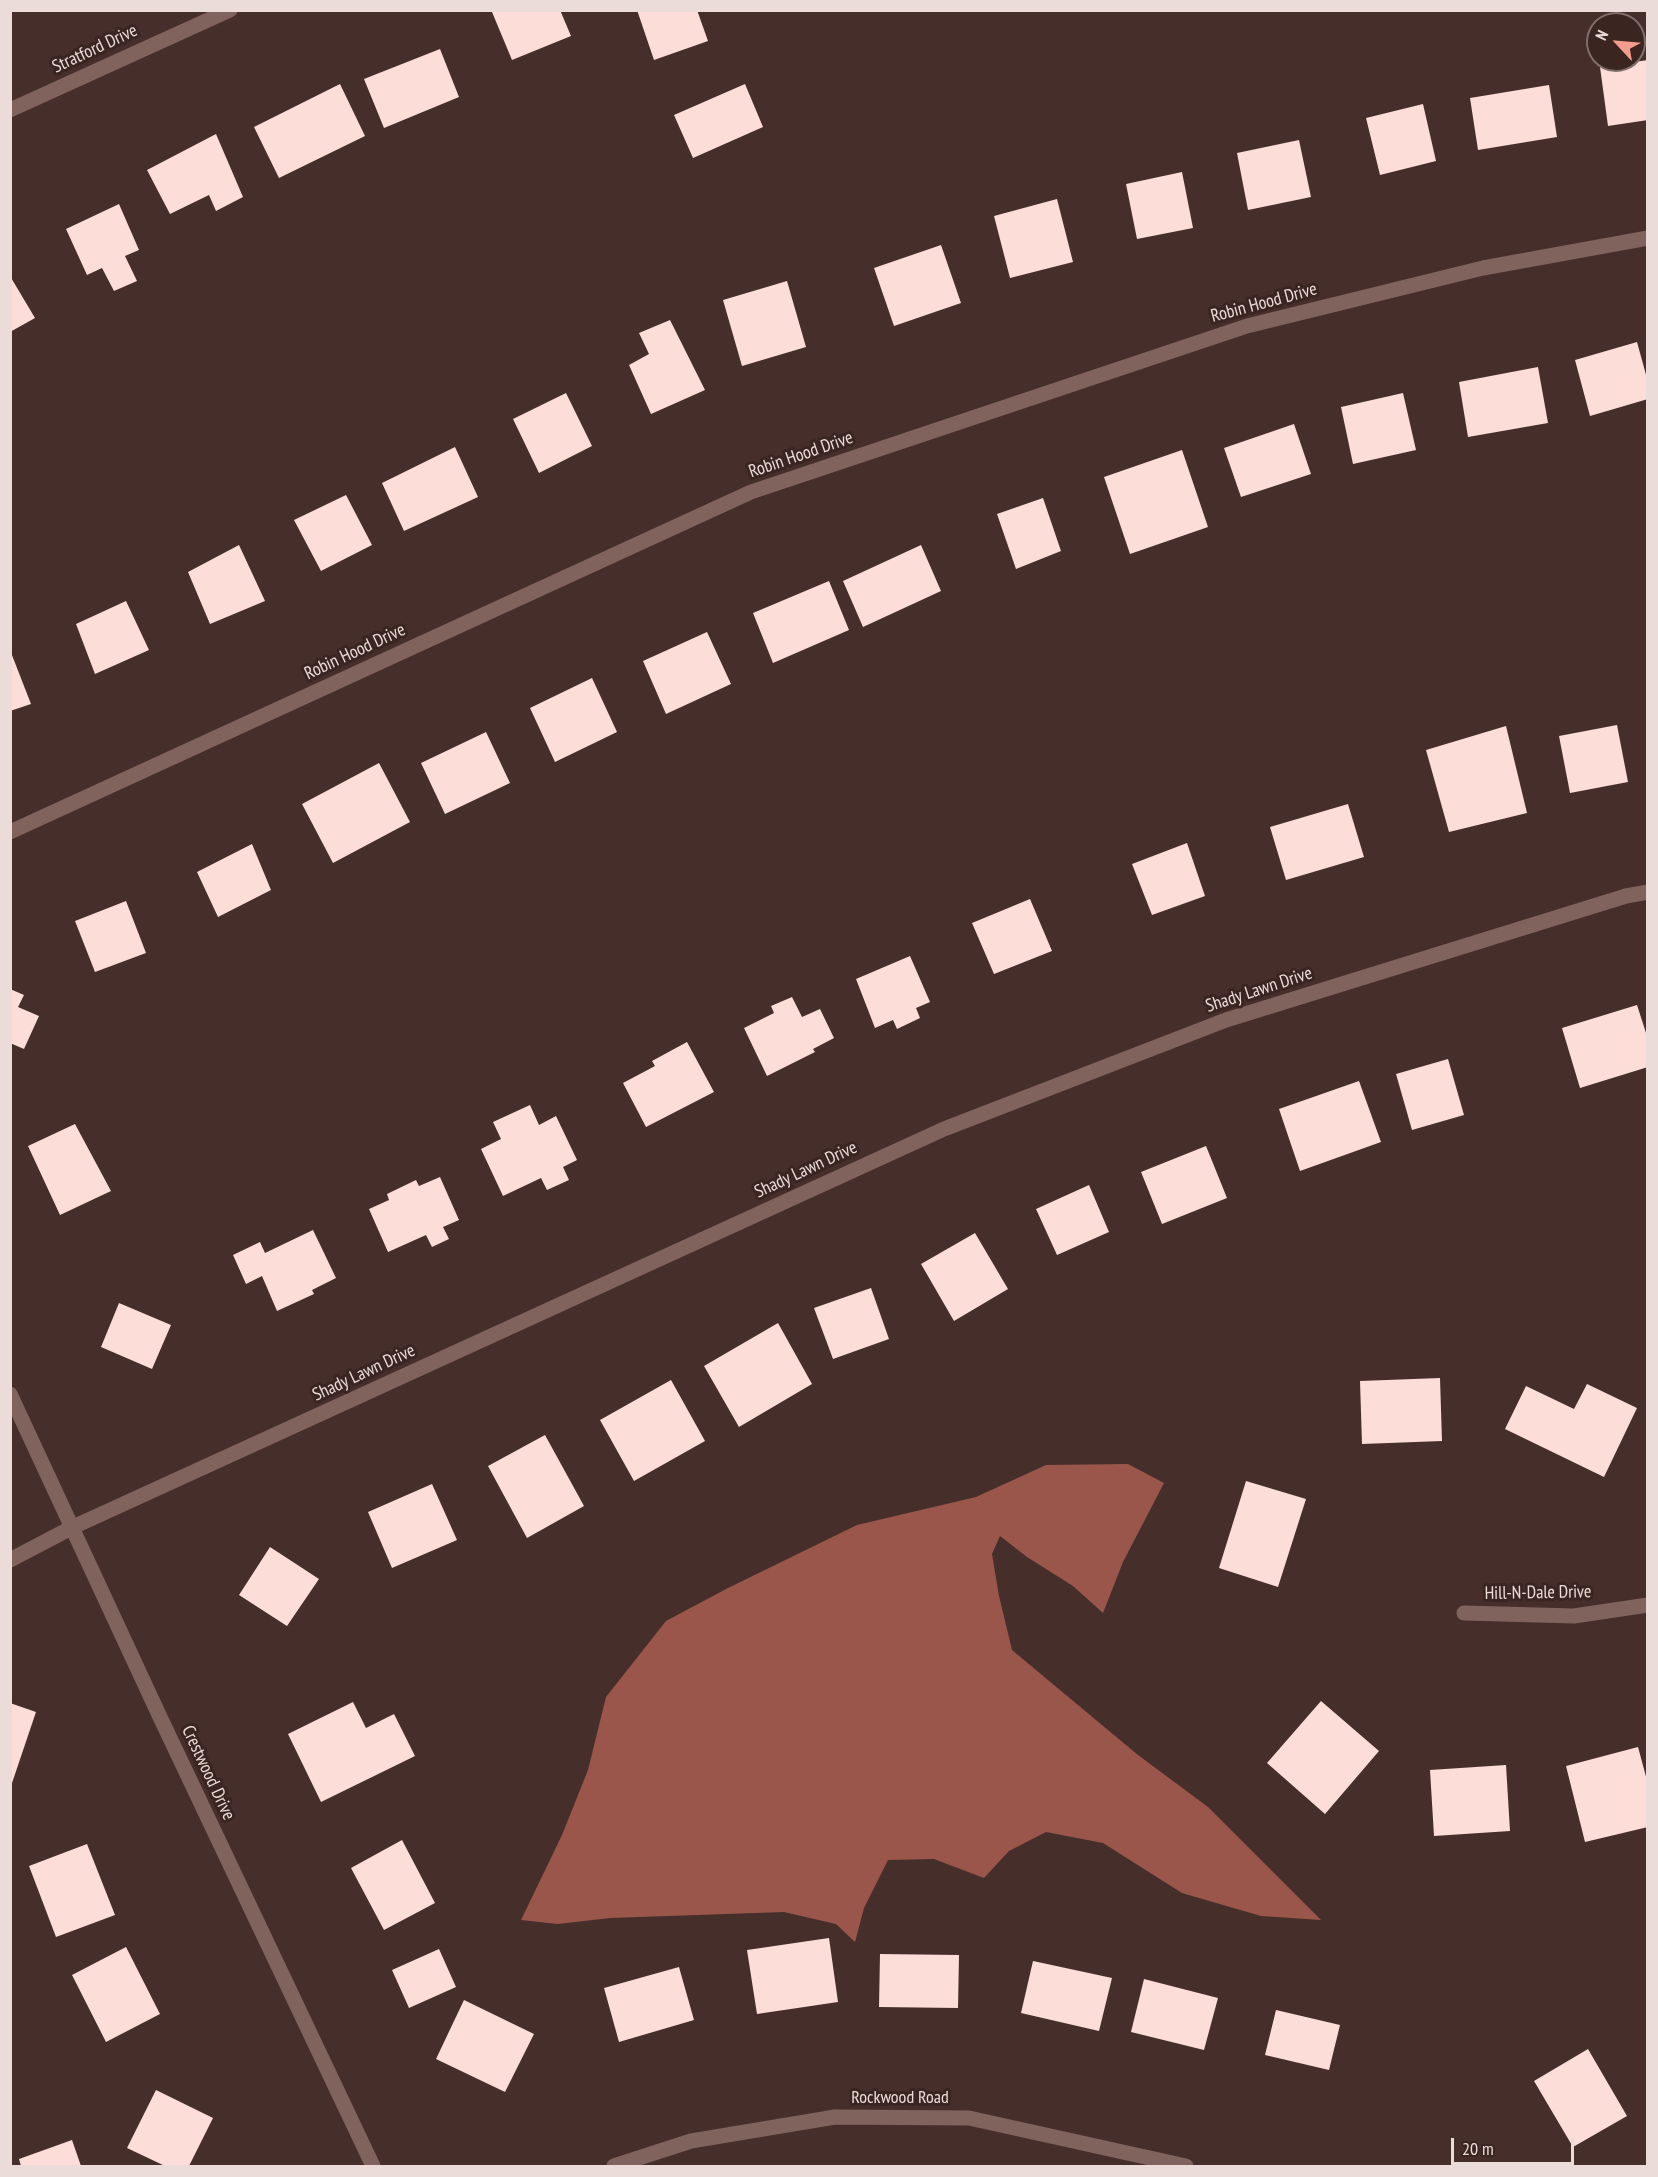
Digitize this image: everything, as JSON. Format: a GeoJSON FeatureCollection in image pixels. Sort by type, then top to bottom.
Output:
{"type":"FeatureCollection","features":[{"type":"Feature","properties":{"kind":"street","name":"Stratford Drive"},"geometry":{"type":"LineString","coordinates":[[10,110],[230,10]]}},
{"type":"Feature","properties":{"kind":"street","name":"Robin Hood Drive"},"geometry":{"type":"LineString","coordinates":[[10,832],[752,492],[1247,326],[1483,268],[1647,238]]}},
{"type":"Feature","properties":{"kind":"street","name":"Shady Lawn Drive"},"geometry":{"type":"LineString","coordinates":[[10,1560],[73,1527],[944,1128],[1226,1020],[1626,896],[1647,892]]}},
{"type":"Feature","properties":{"kind":"street","name":"Crestwood Drive"},"geometry":{"type":"LineString","coordinates":[[10,1394],[373,2166]]}},
{"type":"Feature","properties":{"kind":"street","name":"Hill-N-Dale Drive"},"geometry":{"type":"LineString","coordinates":[[1464,1613],[1574,1616],[1647,1605]]}},
{"type":"Feature","properties":{"kind":"street","name":"Rockwood Road"},"geometry":{"type":"LineString","coordinates":[[614,2166],[691,2141],[835,2117],[969,2118],[1186,2166]]}},
{"type":"Feature","properties":{"kind":"shaded area"},"geometry":{"type":"Polygon","coordinates":[[[1128,1464],[1164,1483],[1123,1562],[1103,1613],[1073,1586],[1027,1557],[1000,1536],[992,1554],[1012,1650],[1138,1755],[1208,1807],[1321,1920],[1261,1916],[1182,1893],[1103,1843],[1046,1832],[1009,1851],[984,1878],[934,1859],[888,1860],[864,1908],[855,1942],[836,1924],[784,1912],[610,1918],[558,1924],[521,1920],[562,1835],[588,1770],[606,1697],[666,1621],[857,1525],[976,1497],[1046,1465],[1128,1464]]]}},
{"type":"Feature","properties":{"kind":"building"},"geometry":{"type":"Polygon","coordinates":[[[497,10],[560,10],[571,36],[512,60],[492,12],[497,10]]]}},
{"type":"Feature","properties":{"kind":"building"},"geometry":{"type":"Polygon","coordinates":[[[637,10],[697,10],[708,41],[654,60],[637,10]]]}},
{"type":"Feature","properties":{"kind":"building"},"geometry":{"type":"Polygon","coordinates":[[[440,49],[459,97],[384,128],[364,79],[440,49]]]}},
{"type":"Feature","properties":{"kind":"building"},"geometry":{"type":"Polygon","coordinates":[[[1646,60],[1648,60],[1648,120],[1608,126],[1601,72],[1646,72],[1646,60]]]}},
{"type":"Feature","properties":{"kind":"building"},"geometry":{"type":"Polygon","coordinates":[[[340,84],[365,136],[279,178],[254,127],[340,84]]]}},
{"type":"Feature","properties":{"kind":"building"},"geometry":{"type":"Polygon","coordinates":[[[745,84],[763,127],[693,158],[674,115],[745,84]]]}},
{"type":"Feature","properties":{"kind":"building"},"geometry":{"type":"Polygon","coordinates":[[[1549,85],[1557,137],[1478,150],[1470,98],[1549,85]]]}},
{"type":"Feature","properties":{"kind":"building"},"geometry":{"type":"Polygon","coordinates":[[[1423,104],[1436,161],[1380,175],[1366,118],[1423,104]]]}},
{"type":"Feature","properties":{"kind":"building"},"geometry":{"type":"Polygon","coordinates":[[[216,134],[243,197],[216,211],[209,195],[170,214],[147,170],[216,134]]]}},
{"type":"Feature","properties":{"kind":"building"},"geometry":{"type":"Polygon","coordinates":[[[1299,140],[1311,197],[1248,210],[1237,153],[1299,140]]]}},
{"type":"Feature","properties":{"kind":"building"},"geometry":{"type":"Polygon","coordinates":[[[1182,172],[1193,228],[1137,239],[1126,184],[1182,172]]]}},
{"type":"Feature","properties":{"kind":"building"},"geometry":{"type":"Polygon","coordinates":[[[1057,199],[1073,262],[1010,278],[994,216],[1057,199]]]}},
{"type":"Feature","properties":{"kind":"building"},"geometry":{"type":"Polygon","coordinates":[[[119,204],[139,250],[125,256],[137,281],[114,291],[102,268],[87,275],[66,229],[119,204]]]}},
{"type":"Feature","properties":{"kind":"building"},"geometry":{"type":"Polygon","coordinates":[[[941,245],[961,303],[894,326],[874,268],[941,245]]]}},
{"type":"Feature","properties":{"kind":"building"},"geometry":{"type":"Polygon","coordinates":[[[10,276],[35,318],[10,332],[10,276]]]}},
{"type":"Feature","properties":{"kind":"building"},"geometry":{"type":"Polygon","coordinates":[[[787,281],[806,347],[742,366],[723,300],[787,281]]]}},
{"type":"Feature","properties":{"kind":"building"},"geometry":{"type":"Polygon","coordinates":[[[670,320],[705,390],[651,414],[629,365],[649,354],[639,333],[670,320]]]}},
{"type":"Feature","properties":{"kind":"building"},"geometry":{"type":"Polygon","coordinates":[[[1637,342],[1648,382],[1648,399],[1590,416],[1575,360],[1637,342]]]}},
{"type":"Feature","properties":{"kind":"building"},"geometry":{"type":"Polygon","coordinates":[[[1538,367],[1548,423],[1468,437],[1459,382],[1538,367]]]}},
{"type":"Feature","properties":{"kind":"building"},"geometry":{"type":"Polygon","coordinates":[[[566,393],[592,446],[539,473],[513,419],[566,393]]]}},
{"type":"Feature","properties":{"kind":"building"},"geometry":{"type":"Polygon","coordinates":[[[1403,393],[1416,450],[1353,464],[1341,407],[1403,393]]]}},
{"type":"Feature","properties":{"kind":"building"},"geometry":{"type":"Polygon","coordinates":[[[1294,424],[1311,474],[1241,497],[1224,448],[1294,424]]]}},
{"type":"Feature","properties":{"kind":"building"},"geometry":{"type":"Polygon","coordinates":[[[455,447],[478,497],[404,531],[382,483],[455,447]]]}},
{"type":"Feature","properties":{"kind":"building"},"geometry":{"type":"Polygon","coordinates":[[[1182,450],[1208,527],[1130,554],[1104,477],[1182,450]]]}},
{"type":"Feature","properties":{"kind":"building"},"geometry":{"type":"Polygon","coordinates":[[[346,495],[372,545],[321,571],[294,520],[346,495]]]}},
{"type":"Feature","properties":{"kind":"building"},"geometry":{"type":"Polygon","coordinates":[[[1043,498],[1061,551],[1016,569],[997,514],[1043,498]]]}},
{"type":"Feature","properties":{"kind":"building"},"geometry":{"type":"Polygon","coordinates":[[[239,545],[265,601],[210,624],[188,572],[239,545]]]}},
{"type":"Feature","properties":{"kind":"building"},"geometry":{"type":"Polygon","coordinates":[[[921,545],[941,591],[863,627],[843,581],[921,545]]]}},
{"type":"Feature","properties":{"kind":"building"},"geometry":{"type":"Polygon","coordinates":[[[829,581],[849,630],[773,663],[753,613],[829,581]]]}},
{"type":"Feature","properties":{"kind":"building"},"geometry":{"type":"Polygon","coordinates":[[[126,601],[149,650],[95,674],[76,624],[126,601]]]}},
{"type":"Feature","properties":{"kind":"building"},"geometry":{"type":"Polygon","coordinates":[[[707,632],[731,684],[666,714],[643,661],[707,632]]]}},
{"type":"Feature","properties":{"kind":"building"},"geometry":{"type":"Polygon","coordinates":[[[10,650],[31,704],[10,711],[10,650]]]}},
{"type":"Feature","properties":{"kind":"building"},"geometry":{"type":"Polygon","coordinates":[[[592,678],[617,732],[555,762],[530,708],[592,678]]]}},
{"type":"Feature","properties":{"kind":"building"},"geometry":{"type":"Polygon","coordinates":[[[1617,725],[1628,782],[1570,793],[1559,736],[1617,725]]]}},
{"type":"Feature","properties":{"kind":"building"},"geometry":{"type":"Polygon","coordinates":[[[1506,726],[1527,813],[1449,832],[1426,750],[1506,726]]]}},
{"type":"Feature","properties":{"kind":"building"},"geometry":{"type":"Polygon","coordinates":[[[486,732],[510,783],[445,814],[421,763],[486,732]]]}},
{"type":"Feature","properties":{"kind":"building"},"geometry":{"type":"Polygon","coordinates":[[[379,763],[410,822],[333,863],[302,804],[379,763]]]}},
{"type":"Feature","properties":{"kind":"building"},"geometry":{"type":"Polygon","coordinates":[[[1348,804],[1364,857],[1286,880],[1270,827],[1348,804]]]}},
{"type":"Feature","properties":{"kind":"building"},"geometry":{"type":"Polygon","coordinates":[[[1187,843],[1205,896],[1152,915],[1132,864],[1187,843]]]}},
{"type":"Feature","properties":{"kind":"building"},"geometry":{"type":"Polygon","coordinates":[[[252,844],[271,890],[218,917],[197,872],[252,844]]]}},
{"type":"Feature","properties":{"kind":"building"},"geometry":{"type":"Polygon","coordinates":[[[1030,899],[1052,951],[994,974],[972,923],[1030,899]]]}},
{"type":"Feature","properties":{"kind":"building"},"geometry":{"type":"Polygon","coordinates":[[[126,901],[146,953],[95,972],[75,921],[126,901]]]}},
{"type":"Feature","properties":{"kind":"building"},"geometry":{"type":"Polygon","coordinates":[[[910,956],[930,1002],[916,1008],[920,1018],[897,1029],[893,1020],[875,1028],[856,979],[910,956]]]}},
{"type":"Feature","properties":{"kind":"building"},"geometry":{"type":"Polygon","coordinates":[[[10,989],[24,995],[18,1007],[39,1016],[24,1049],[10,1043],[10,989]]]}},
{"type":"Feature","properties":{"kind":"building"},"geometry":{"type":"Polygon","coordinates":[[[792,997],[802,1017],[820,1009],[834,1038],[813,1049],[815,1052],[767,1076],[744,1028],[774,1013],[771,1006],[792,997]]]}},
{"type":"Feature","properties":{"kind":"building"},"geometry":{"type":"Polygon","coordinates":[[[1637,1005],[1648,1039],[1648,1067],[1580,1088],[1562,1028],[1637,1005]]]}},
{"type":"Feature","properties":{"kind":"building"},"geometry":{"type":"Polygon","coordinates":[[[687,1042],[714,1092],[646,1127],[623,1083],[655,1066],[652,1061],[687,1042]]]}},
{"type":"Feature","properties":{"kind":"building"},"geometry":{"type":"Polygon","coordinates":[[[1448,1059],[1464,1115],[1412,1130],[1396,1074],[1448,1059]]]}},
{"type":"Feature","properties":{"kind":"building"},"geometry":{"type":"Polygon","coordinates":[[[1359,1081],[1381,1142],[1300,1171],[1279,1109],[1359,1081]]]}},
{"type":"Feature","properties":{"kind":"building"},"geometry":{"type":"Polygon","coordinates":[[[530,1105],[539,1125],[556,1116],[577,1160],[563,1167],[569,1180],[547,1190],[541,1178],[503,1196],[481,1149],[501,1139],[493,1122],[530,1105]]]}},
{"type":"Feature","properties":{"kind":"building"},"geometry":{"type":"Polygon","coordinates":[[[75,1124],[111,1191],[60,1215],[28,1146],[75,1124]]]}},
{"type":"Feature","properties":{"kind":"building"},"geometry":{"type":"Polygon","coordinates":[[[1206,1146],[1227,1198],[1162,1224],[1141,1172],[1206,1146]]]}},
{"type":"Feature","properties":{"kind":"building"},"geometry":{"type":"Polygon","coordinates":[[[440,1177],[459,1220],[443,1227],[449,1239],[432,1247],[426,1235],[388,1252],[369,1209],[389,1200],[387,1194],[416,1180],[419,1186],[440,1177]]]}},
{"type":"Feature","properties":{"kind":"building"},"geometry":{"type":"Polygon","coordinates":[[[1089,1185],[1109,1232],[1057,1255],[1036,1209],[1089,1185]]]}},
{"type":"Feature","properties":{"kind":"building"},"geometry":{"type":"Polygon","coordinates":[[[313,1230],[336,1278],[312,1290],[314,1294],[277,1311],[262,1276],[246,1284],[233,1255],[260,1242],[265,1253],[313,1230]]]}},
{"type":"Feature","properties":{"kind":"building"},"geometry":{"type":"Polygon","coordinates":[[[975,1233],[1008,1289],[954,1321],[921,1264],[975,1233]]]}},
{"type":"Feature","properties":{"kind":"building"},"geometry":{"type":"Polygon","coordinates":[[[871,1288],[889,1339],[833,1359],[814,1308],[871,1288]]]}},
{"type":"Feature","properties":{"kind":"building"},"geometry":{"type":"Polygon","coordinates":[[[119,1303],[171,1325],[152,1369],[101,1347],[119,1303]]]}},
{"type":"Feature","properties":{"kind":"building"},"geometry":{"type":"Polygon","coordinates":[[[778,1323],[812,1384],[739,1427],[704,1366],[778,1323]]]}},
{"type":"Feature","properties":{"kind":"building"},"geometry":{"type":"Polygon","coordinates":[[[1440,1378],[1442,1441],[1362,1444],[1360,1381],[1440,1378]]]}},
{"type":"Feature","properties":{"kind":"building"},"geometry":{"type":"Polygon","coordinates":[[[671,1380],[705,1441],[634,1481],[600,1420],[671,1380]]]}},
{"type":"Feature","properties":{"kind":"building"},"geometry":{"type":"Polygon","coordinates":[[[1587,1384],[1637,1408],[1604,1477],[1505,1429],[1526,1386],[1574,1409],[1587,1384]]]}},
{"type":"Feature","properties":{"kind":"building"},"geometry":{"type":"Polygon","coordinates":[[[545,1435],[584,1506],[527,1538],[488,1466],[545,1435]]]}},
{"type":"Feature","properties":{"kind":"building"},"geometry":{"type":"Polygon","coordinates":[[[1246,1481],[1306,1499],[1278,1587],[1219,1568],[1246,1481]]]}},
{"type":"Feature","properties":{"kind":"building"},"geometry":{"type":"Polygon","coordinates":[[[432,1484],[457,1540],[392,1568],[368,1512],[432,1484]]]}},
{"type":"Feature","properties":{"kind":"building"},"geometry":{"type":"Polygon","coordinates":[[[270,1547],[319,1579],[287,1626],[239,1595],[270,1547]]]}},
{"type":"Feature","properties":{"kind":"building"},"geometry":{"type":"Polygon","coordinates":[[[1321,1701],[1379,1751],[1325,1814],[1267,1763],[1321,1701]]]}},
{"type":"Feature","properties":{"kind":"building"},"geometry":{"type":"Polygon","coordinates":[[[353,1702],[366,1728],[394,1714],[415,1756],[321,1802],[288,1734],[353,1702]]]}},
{"type":"Feature","properties":{"kind":"building"},"geometry":{"type":"Polygon","coordinates":[[[10,1703],[36,1712],[11,1786],[10,1786],[10,1703]]]}},
{"type":"Feature","properties":{"kind":"building"},"geometry":{"type":"Polygon","coordinates":[[[1638,1747],[1648,1784],[1648,1827],[1585,1842],[1566,1766],[1638,1747]]]}},
{"type":"Feature","properties":{"kind":"building"},"geometry":{"type":"Polygon","coordinates":[[[1506,1765],[1510,1831],[1434,1836],[1430,1770],[1506,1765]]]}},
{"type":"Feature","properties":{"kind":"building"},"geometry":{"type":"Polygon","coordinates":[[[402,1840],[435,1903],[384,1930],[351,1868],[402,1840]]]}},
{"type":"Feature","properties":{"kind":"building"},"geometry":{"type":"Polygon","coordinates":[[[87,1844],[115,1915],[56,1937],[29,1866],[87,1844]]]}},
{"type":"Feature","properties":{"kind":"building"},"geometry":{"type":"Polygon","coordinates":[[[829,1938],[838,2002],[757,2014],[747,1950],[829,1938]]]}},
{"type":"Feature","properties":{"kind":"building"},"geometry":{"type":"Polygon","coordinates":[[[126,1947],[160,2014],[106,2042],[72,1975],[126,1947]]]}},
{"type":"Feature","properties":{"kind":"building"},"geometry":{"type":"Polygon","coordinates":[[[439,1949],[456,1987],[409,2008],[392,1970],[439,1949]]]}},
{"type":"Feature","properties":{"kind":"building"},"geometry":{"type":"Polygon","coordinates":[[[880,1954],[959,1955],[958,2008],[879,2007],[880,1954]]]}},
{"type":"Feature","properties":{"kind":"building"},"geometry":{"type":"Polygon","coordinates":[[[1033,1961],[1112,1978],[1099,2031],[1021,2013],[1033,1961]]]}},
{"type":"Feature","properties":{"kind":"building"},"geometry":{"type":"Polygon","coordinates":[[[679,1967],[694,2020],[619,2042],[604,1988],[679,1967]]]}},
{"type":"Feature","properties":{"kind":"building"},"geometry":{"type":"Polygon","coordinates":[[[1144,1979],[1218,1998],[1204,2050],[1131,2032],[1144,1979]]]}},
{"type":"Feature","properties":{"kind":"building"},"geometry":{"type":"Polygon","coordinates":[[[464,2000],[534,2034],[505,2092],[436,2059],[464,2000]]]}},
{"type":"Feature","properties":{"kind":"building"},"geometry":{"type":"Polygon","coordinates":[[[1276,2010],[1340,2025],[1329,2070],[1265,2055],[1276,2010]]]}},
{"type":"Feature","properties":{"kind":"building"},"geometry":{"type":"Polygon","coordinates":[[[1588,2049],[1627,2116],[1573,2147],[1534,2081],[1588,2049]]]}},
{"type":"Feature","properties":{"kind":"building"},"geometry":{"type":"Polygon","coordinates":[[[156,2090],[213,2118],[189,2166],[165,2166],[127,2148],[156,2090]]]}},
{"type":"Feature","properties":{"kind":"building"},"geometry":{"type":"Polygon","coordinates":[[[72,2140],[81,2166],[21,2166],[19,2159],[72,2140]]]}}]}
